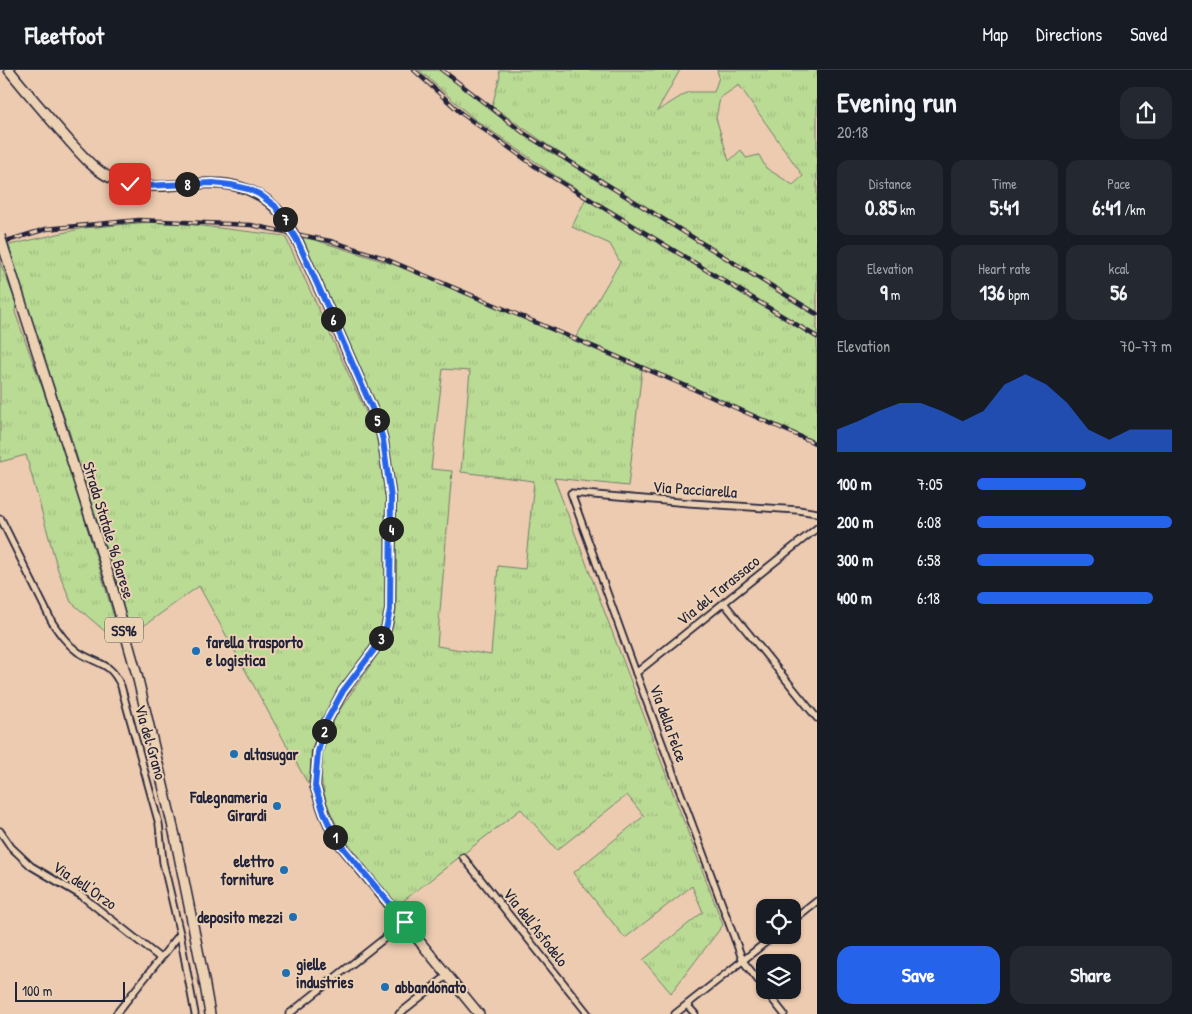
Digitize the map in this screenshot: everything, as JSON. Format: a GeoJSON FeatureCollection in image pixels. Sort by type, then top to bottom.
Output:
{"type":"FeatureCollection","features":[{"type":"Feature","properties":{"kind":"main road"},"geometry":{"type":"LineString","coordinates":[[9,70],[91,165],[111,179],[144,186],[213,183],[248,189],[259,194],[275,206],[298,242],[378,422],[383,440],[391,498],[390,610],[386,629],[374,650],[343,691],[326,722],[318,752],[315,786],[335,838],[479,1014]]}},
{"type":"Feature","properties":{"kind":"main road","name":"Strada Statale 96 Barese"},"geometry":{"type":"LineString","coordinates":[[0,236],[111,583],[137,675],[176,836],[210,1014]]}},
{"type":"Feature","properties":{"kind":"street","name":"Via Pacciarella"},"geometry":{"type":"LineString","coordinates":[[571,493],[817,513]]}},
{"type":"Feature","properties":{"kind":"street","name":"Via della Felce"},"geometry":{"type":"LineString","coordinates":[[571,493],[743,961],[756,978]]}},
{"type":"Feature","properties":{"kind":"street","name":"Via del Grano"},"geometry":{"type":"LineString","coordinates":[[1,519],[52,622],[61,636],[79,652],[112,671],[122,686],[160,829],[163,862],[180,934],[195,1014]]}},
{"type":"Feature","properties":{"kind":"street","name":"Via del Tarassaco"},"geometry":{"type":"LineString","coordinates":[[636,673],[817,528]]}},
{"type":"Feature","properties":{"kind":"street"},"geometry":{"type":"LineString","coordinates":[[724,603],[817,718]]}},
{"type":"Feature","properties":{"kind":"street","name":"Via dell'Orzo"},"geometry":{"type":"LineString","coordinates":[[0,831],[18,854],[31,866],[82,896],[160,958]]}},
{"type":"Feature","properties":{"kind":"street","name":"Via dell'Asfodelo"},"geometry":{"type":"LineString","coordinates":[[463,857],[588,1014]]}},
{"type":"Feature","properties":{"kind":"street"},"geometry":{"type":"LineString","coordinates":[[801,914],[817,901]]}},
{"type":"Feature","properties":{"kind":"street"},"geometry":{"type":"LineString","coordinates":[[289,1014],[405,922]]}},
{"type":"Feature","properties":{"kind":"street"},"geometry":{"type":"LineString","coordinates":[[116,1014],[180,934]]}},
{"type":"Feature","properties":{"kind":"street"},"geometry":{"type":"LineString","coordinates":[[675,1014],[764,944]]}},
{"type":"Feature","properties":{"kind":"street"},"geometry":{"type":"LineString","coordinates":[[399,1014],[448,975]]}},
{"type":"Feature","properties":{"kind":"street","name":"Via della Felce"},"geometry":{"type":"LineString","coordinates":[[772,999],[784,1014]]}},
{"type":"Feature","properties":{"kind":"street"},"geometry":{"type":"LineString","coordinates":[[687,1004],[694,1014]]}},
{"type":"Feature","properties":{"kind":"green space"},"geometry":{"type":"Polygon","coordinates":[[[419,70],[443,70],[533,139],[817,317],[817,336],[556,176],[473,118],[419,70]]]}},
{"type":"Feature","properties":{"kind":"green space"},"geometry":{"type":"Polygon","coordinates":[[[499,70],[680,70],[657,111],[688,92],[714,92],[719,77],[717,70],[817,70],[817,314],[562,155],[492,106],[500,76],[499,70]],[[739,85],[720,98],[716,118],[729,161],[741,150],[746,158],[759,155],[766,168],[793,185],[803,176],[739,85]]]}},
{"type":"Feature","properties":{"kind":"green space"},"geometry":{"type":"Polygon","coordinates":[[[586,198],[817,339],[817,443],[576,337],[620,262],[610,244],[572,227],[586,198]]]}},
{"type":"Feature","properties":{"kind":"green space"},"geometry":{"type":"Polygon","coordinates":[[[161,221],[285,236],[376,434],[387,507],[385,612],[379,633],[320,722],[308,784],[199,586],[131,635],[70,434],[5,246],[84,228],[161,221]]]}},
{"type":"Feature","properties":{"kind":"green space"},"geometry":{"type":"Polygon","coordinates":[[[302,236],[418,272],[642,370],[628,486],[554,478],[723,925],[671,993],[643,960],[703,912],[692,886],[625,938],[573,873],[644,816],[627,795],[557,850],[521,809],[398,905],[352,848],[339,828],[329,807],[322,785],[321,762],[326,736],[334,718],[389,634],[396,611],[396,506],[393,471],[382,422],[302,236]],[[443,369],[431,469],[452,471],[437,646],[491,655],[498,566],[525,569],[534,481],[461,472],[470,371],[443,369]]]}},
{"type":"Feature","properties":{"kind":"green space"},"geometry":{"type":"Polygon","coordinates":[[[0,262],[16,302],[15,312],[60,437],[121,640],[107,633],[71,602],[58,570],[26,455],[0,462],[0,262]]]}},
{"type":"Feature","properties":{"kind":"railway"},"geometry":{"type":"LineString","coordinates":[[414,70],[461,113],[536,167],[817,337]]}},
{"type":"Feature","properties":{"kind":"railway"},"geometry":{"type":"LineString","coordinates":[[442,70],[525,134],[817,314]]}},
{"type":"Feature","properties":{"kind":"railway"},"geometry":{"type":"LineString","coordinates":[[0,243],[46,229],[139,220],[251,225],[330,241],[381,257],[691,388],[817,444]]}},
{"type":"Feature","properties":{"kind":"place","name":"farella trasporto e logistica"},"geometry":{"type":"Point","coordinates":[196,651]}},
{"type":"Feature","properties":{"kind":"place","name":"altasugar"},"geometry":{"type":"Point","coordinates":[234,754]}},
{"type":"Feature","properties":{"kind":"place","name":"Falegnameria Girardi"},"geometry":{"type":"Point","coordinates":[277,806]}},
{"type":"Feature","properties":{"kind":"place","name":"elettro forniture"},"geometry":{"type":"Point","coordinates":[284,870]}},
{"type":"Feature","properties":{"kind":"place","name":"deposito mezzi"},"geometry":{"type":"Point","coordinates":[293,917]}},
{"type":"Feature","properties":{"kind":"place","name":"gielle industries"},"geometry":{"type":"Point","coordinates":[286,973]}},
{"type":"Feature","properties":{"kind":"place","name":"abbandonato"},"geometry":{"type":"Point","coordinates":[385,987]}},
{"type":"Feature","properties":{"kind":"route"},"geometry":{"type":"LineString","coordinates":[[130,184],[144,186],[213,183],[231,185],[259,194],[275,206],[298,242],[378,422],[383,440],[391,498],[390,610],[386,629],[374,650],[343,691],[326,722],[318,752],[315,786],[335,838],[405,922]]}}]}
